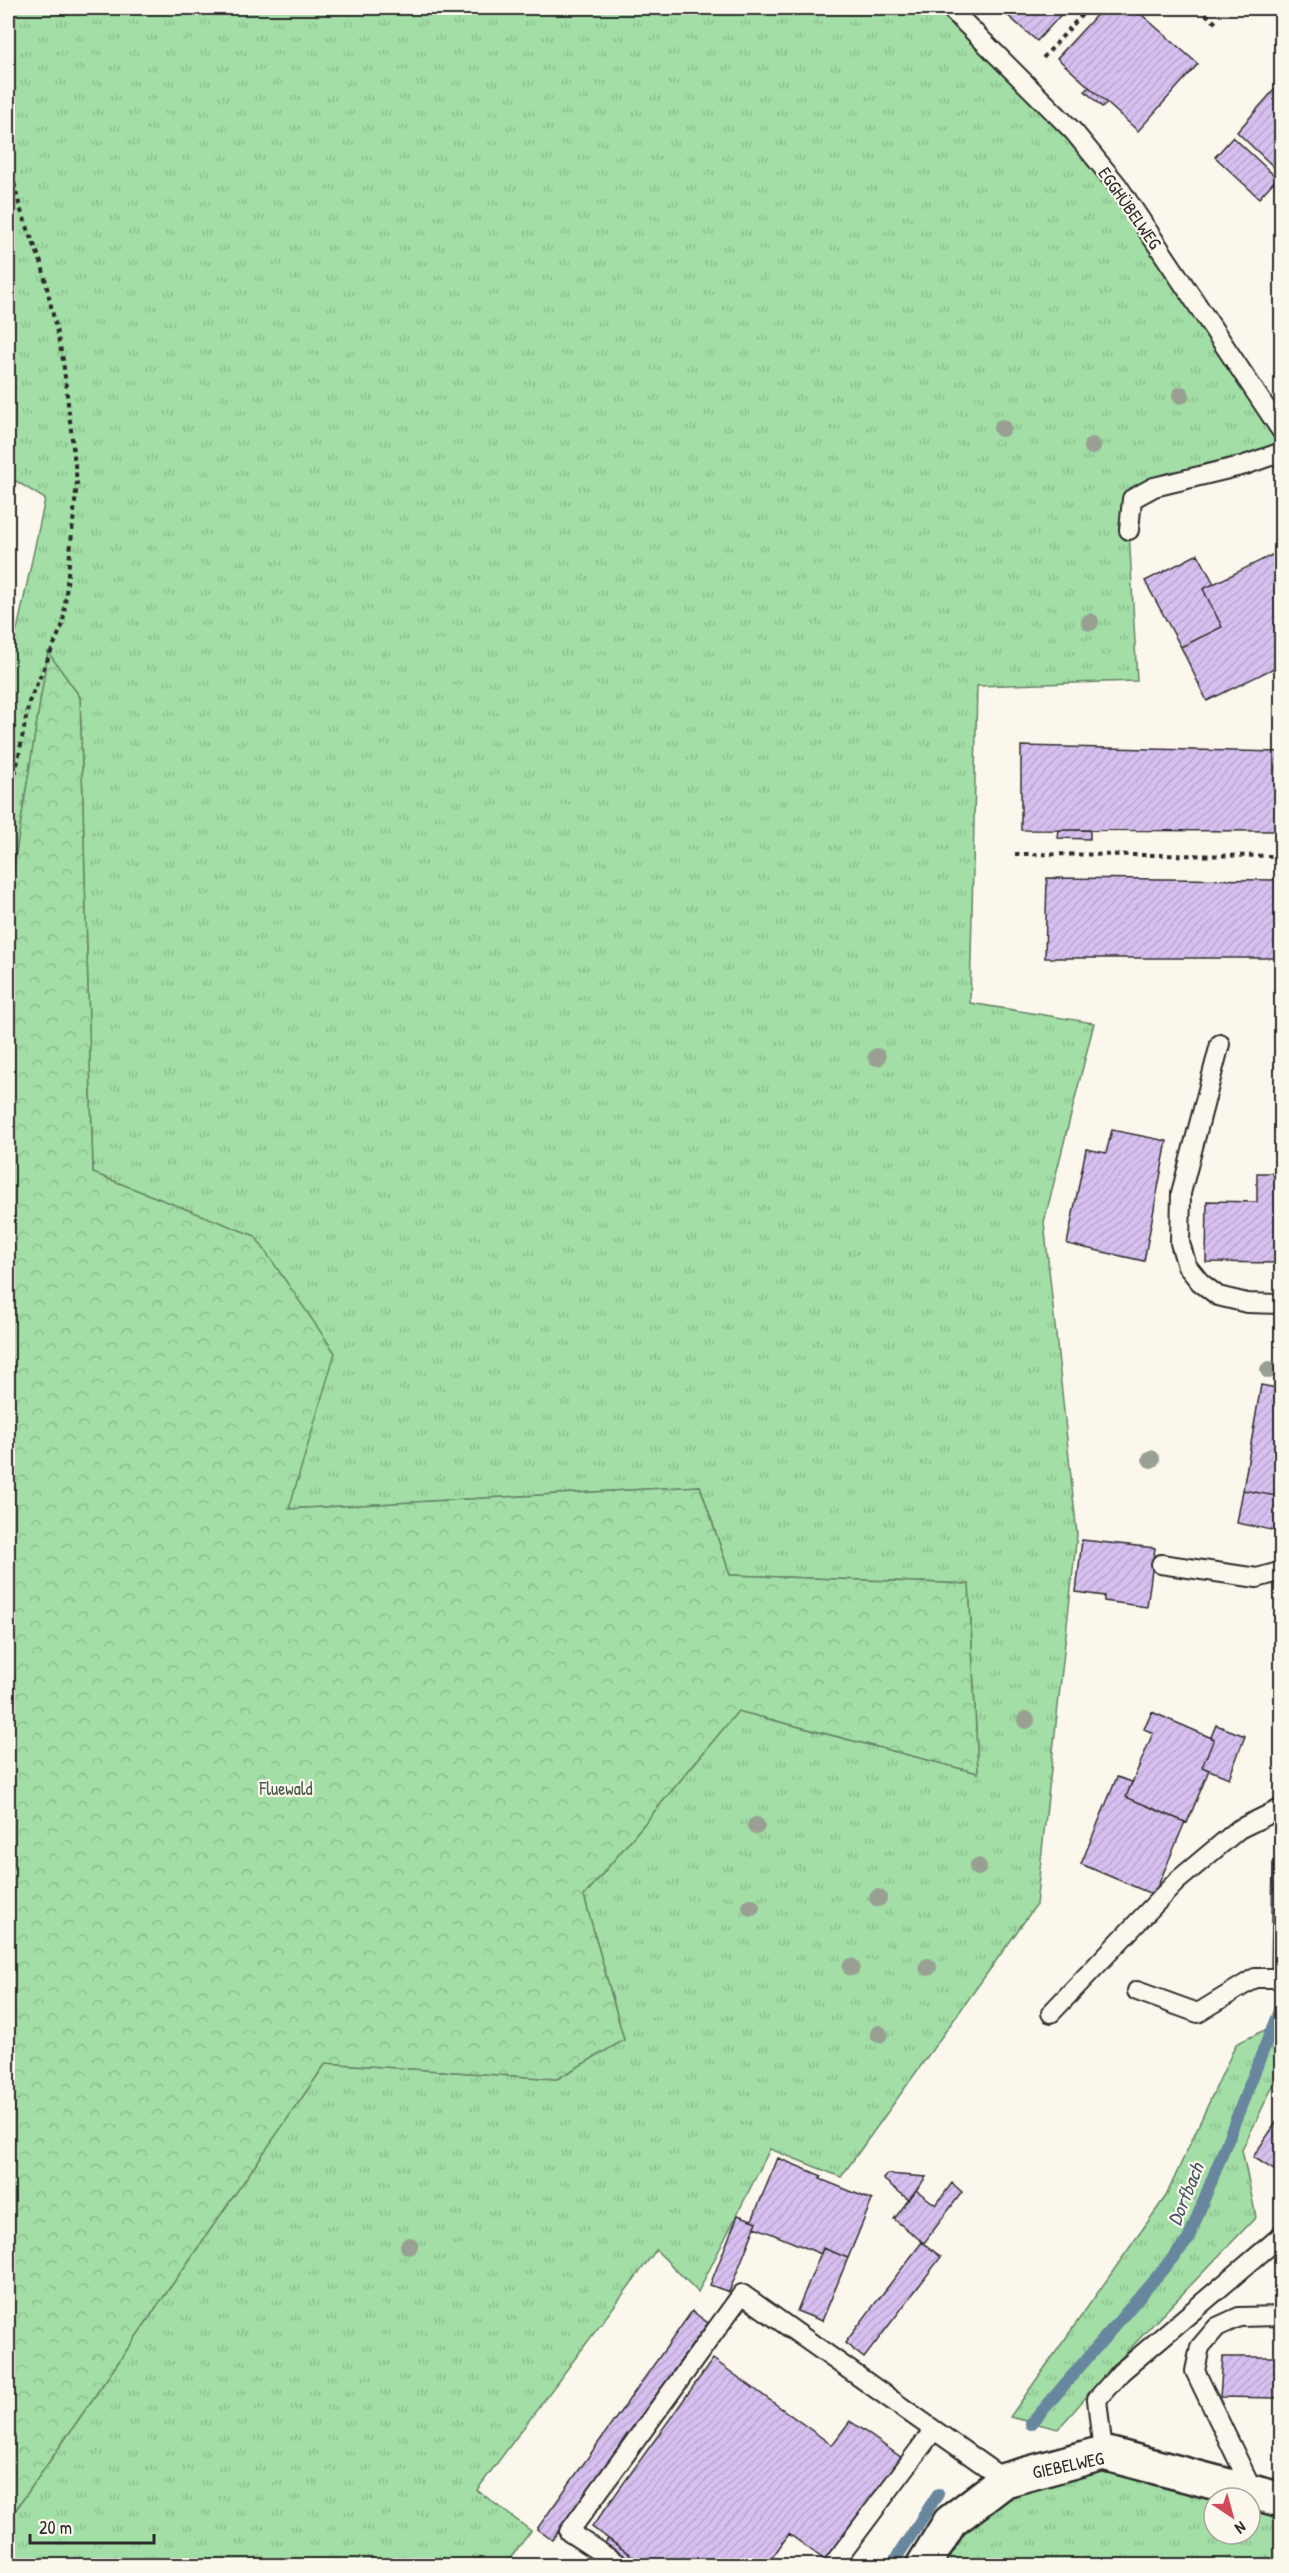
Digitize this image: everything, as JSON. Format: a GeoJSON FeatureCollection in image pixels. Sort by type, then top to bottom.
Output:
{"type":"FeatureCollection","features":[{"type":"Feature","properties":{"kind":"street","name":"GIEBELWEG"},"geometry":{"type":"LineString","coordinates":[[923,2565],[950,2522],[1005,2480],[1103,2453],[1268,2497]]}},
{"type":"Feature","properties":{"kind":"lane","name":"EGGHÜBELWEG"},"geometry":{"type":"LineString","coordinates":[[950,8],[1074,132],[1118,186],[1281,432]]}},
{"type":"Feature","properties":{"kind":"lane"},"geometry":{"type":"LineString","coordinates":[[1129,530],[1132,499],[1154,486],[1245,465],[1281,452]]}},
{"type":"Feature","properties":{"kind":"lane"},"geometry":{"type":"LineString","coordinates":[[1220,1044],[1181,1193],[1180,1243],[1187,1266],[1200,1282],[1218,1296],[1247,1303],[1281,1304]]}},
{"type":"Feature","properties":{"kind":"lane"},"geometry":{"type":"LineString","coordinates":[[1161,1564],[1257,1578],[1281,1571]]}},
{"type":"Feature","properties":{"kind":"lane"},"geometry":{"type":"LineString","coordinates":[[1051,2013],[1176,1881],[1239,1829],[1281,1808]]}},
{"type":"Feature","properties":{"kind":"lane"},"geometry":{"type":"LineString","coordinates":[[1137,1991],[1198,2013],[1255,1978],[1281,1978]]}},
{"type":"Feature","properties":{"kind":"lane"},"geometry":{"type":"LineString","coordinates":[[1103,2453],[1097,2399],[1121,2372],[1281,2235]]}},
{"type":"Feature","properties":{"kind":"lane"},"geometry":{"type":"LineString","coordinates":[[621,2565],[569,2532],[742,2294],[1005,2480]]}},
{"type":"Feature","properties":{"kind":"lane"},"geometry":{"type":"LineString","coordinates":[[1268,2497],[1195,2371],[1200,2347],[1217,2327],[1239,2317],[1281,2316]]}},
{"type":"Feature","properties":{"kind":"lane"},"geometry":{"type":"LineString","coordinates":[[832,2565],[933,2431]]}},
{"type":"Feature","properties":{"kind":"path"},"geometry":{"type":"LineString","coordinates":[[1022,81],[1088,8]]}},
{"type":"Feature","properties":{"kind":"path"},"geometry":{"type":"LineString","coordinates":[[1199,8],[1218,25]]}},
{"type":"Feature","properties":{"kind":"path"},"geometry":{"type":"LineString","coordinates":[[8,156],[20,208],[42,265],[63,360],[77,482],[63,624],[29,702],[8,813]]}},
{"type":"Feature","properties":{"kind":"path"},"geometry":{"type":"LineString","coordinates":[[1015,854],[1281,856]]}},
{"type":"Feature","properties":{"kind":"green space"},"geometry":{"type":"Polygon","coordinates":[[[8,8],[950,8],[1074,132],[1281,432],[1281,452],[1132,499],[1129,530],[1137,681],[977,686],[970,1003],[1094,1023],[1044,1222],[1077,1534],[1036,1905],[841,2177],[770,2149],[698,2292],[656,2250],[477,2490],[531,2531],[505,2565],[8,2565],[8,2521],[326,2063],[557,2079],[624,2040],[584,1896],[738,1711],[978,1773],[969,1584],[730,1575],[700,1486],[289,1509],[255,1236],[93,1173],[80,697],[48,653],[8,903],[8,652],[18,626],[45,499],[8,476],[8,8]]]}},
{"type":"Feature","properties":{"kind":"green space","name":"Fluewald"},"geometry":{"type":"Polygon","coordinates":[[[48,652],[80,697],[93,1173],[255,1236],[335,1353],[289,1509],[700,1486],[730,1575],[969,1584],[978,1773],[738,1711],[584,1896],[624,2040],[557,2079],[326,2063],[8,2521],[8,903],[48,652]]]}},
{"type":"Feature","properties":{"kind":"green space"},"geometry":{"type":"Polygon","coordinates":[[[1281,2022],[1281,2069],[1242,2150],[1256,2217],[1118,2361],[1058,2429],[1010,2417],[1166,2196],[1236,2044],[1281,2022]]]}},
{"type":"Feature","properties":{"kind":"green space"},"geometry":{"type":"Polygon","coordinates":[[[1103,2453],[1228,2486],[1202,2486],[1202,2546],[1262,2546],[1262,2495],[1281,2500],[1281,2565],[923,2566],[950,2522],[1103,2453]]]}},
{"type":"Feature","properties":{"kind":"building"},"geometry":{"type":"Polygon","coordinates":[[[999,8],[1067,8],[1037,41],[999,8]]]}},
{"type":"Feature","properties":{"kind":"building"},"geometry":{"type":"Polygon","coordinates":[[[1103,8],[1134,8],[1198,64],[1138,131],[1057,58],[1103,8]]]}},
{"type":"Feature","properties":{"kind":"building"},"geometry":{"type":"Polygon","coordinates":[[[1282,81],[1282,167],[1278,171],[1237,132],[1282,81]]]}},
{"type":"Feature","properties":{"kind":"building"},"geometry":{"type":"Polygon","coordinates":[[[1089,87],[1107,103],[1102,107],[1085,91],[1089,87]]]}},
{"type":"Feature","properties":{"kind":"building"},"geometry":{"type":"Polygon","coordinates":[[[1233,137],[1277,178],[1259,198],[1215,157],[1233,137]]]}},
{"type":"Feature","properties":{"kind":"building"},"geometry":{"type":"Polygon","coordinates":[[[1282,550],[1282,664],[1207,701],[1181,647],[1222,627],[1203,589],[1282,550]]]}},
{"type":"Feature","properties":{"kind":"building"},"geometry":{"type":"Polygon","coordinates":[[[1198,554],[1214,584],[1203,589],[1222,627],[1181,647],[1145,581],[1198,554]]]}},
{"type":"Feature","properties":{"kind":"building"},"geometry":{"type":"Polygon","coordinates":[[[1021,746],[1282,752],[1282,831],[1021,830],[1021,746]]]}},
{"type":"Feature","properties":{"kind":"building"},"geometry":{"type":"Polygon","coordinates":[[[1059,830],[1090,830],[1090,839],[1058,838],[1059,830]]]}},
{"type":"Feature","properties":{"kind":"building"},"geometry":{"type":"Polygon","coordinates":[[[1047,878],[1282,880],[1282,958],[1045,958],[1047,878]]]}},
{"type":"Feature","properties":{"kind":"building"},"geometry":{"type":"Polygon","coordinates":[[[1112,1130],[1167,1141],[1144,1261],[1067,1244],[1086,1149],[1106,1153],[1112,1130]]]}},
{"type":"Feature","properties":{"kind":"building"},"geometry":{"type":"Polygon","coordinates":[[[1257,1173],[1282,1173],[1282,1263],[1206,1262],[1207,1201],[1257,1202],[1257,1173]]]}},
{"type":"Feature","properties":{"kind":"building"},"geometry":{"type":"Polygon","coordinates":[[[1261,1385],[1282,1389],[1282,1497],[1243,1490],[1261,1385]]]}},
{"type":"Feature","properties":{"kind":"building"},"geometry":{"type":"Polygon","coordinates":[[[1243,1490],[1282,1497],[1282,1532],[1237,1523],[1243,1490]]]}},
{"type":"Feature","properties":{"kind":"building"},"geometry":{"type":"Polygon","coordinates":[[[1082,1540],[1155,1548],[1147,1607],[1104,1601],[1104,1596],[1076,1592],[1082,1540]]]}},
{"type":"Feature","properties":{"kind":"building"},"geometry":{"type":"Polygon","coordinates":[[[1152,1712],[1214,1739],[1202,1767],[1209,1770],[1187,1823],[1126,1797],[1153,1733],[1144,1729],[1152,1712]]]}},
{"type":"Feature","properties":{"kind":"building"},"geometry":{"type":"Polygon","coordinates":[[[1216,1725],[1245,1736],[1229,1778],[1202,1767],[1214,1739],[1211,1737],[1216,1725]]]}},
{"type":"Feature","properties":{"kind":"building"},"geometry":{"type":"Polygon","coordinates":[[[1117,1777],[1132,1782],[1126,1797],[1185,1822],[1154,1895],[1081,1864],[1117,1777]]]}},
{"type":"Feature","properties":{"kind":"building"},"geometry":{"type":"Polygon","coordinates":[[[1273,1863],[1282,1863],[1282,1972],[1271,1972],[1273,1863]]]}},
{"type":"Feature","properties":{"kind":"building"},"geometry":{"type":"Polygon","coordinates":[[[1282,2114],[1282,2175],[1253,2157],[1282,2114]]]}},
{"type":"Feature","properties":{"kind":"building"},"geometry":{"type":"Polygon","coordinates":[[[778,2158],[822,2176],[820,2179],[872,2200],[848,2258],[823,2248],[821,2254],[755,2227],[757,2222],[752,2220],[778,2158]]]}},
{"type":"Feature","properties":{"kind":"building"},"geometry":{"type":"Polygon","coordinates":[[[887,2174],[926,2177],[909,2200],[883,2179],[887,2174]]]}},
{"type":"Feature","properties":{"kind":"building"},"geometry":{"type":"Polygon","coordinates":[[[952,2183],[962,2192],[924,2243],[894,2219],[916,2190],[936,2205],[952,2183]]]}},
{"type":"Feature","properties":{"kind":"building"},"geometry":{"type":"Polygon","coordinates":[[[738,2215],[757,2222],[729,2292],[710,2285],[738,2215]]]}},
{"type":"Feature","properties":{"kind":"building"},"geometry":{"type":"Polygon","coordinates":[[[922,2242],[941,2257],[864,2358],[845,2343],[922,2242]]]}},
{"type":"Feature","properties":{"kind":"building"},"geometry":{"type":"Polygon","coordinates":[[[823,2248],[848,2258],[822,2321],[797,2311],[823,2248]]]}},
{"type":"Feature","properties":{"kind":"building"},"geometry":{"type":"Polygon","coordinates":[[[692,2311],[708,2323],[552,2540],[537,2529],[692,2311]]]}},
{"type":"Feature","properties":{"kind":"building"},"geometry":{"type":"Polygon","coordinates":[[[1280,2345],[1282,2345],[1282,2415],[1280,2415],[1280,2345]]]}},
{"type":"Feature","properties":{"kind":"building"},"geometry":{"type":"Polygon","coordinates":[[[1223,2357],[1280,2357],[1280,2398],[1220,2397],[1223,2357]]]}},
{"type":"Feature","properties":{"kind":"building"},"geometry":{"type":"Polygon","coordinates":[[[713,2359],[832,2445],[850,2421],[902,2458],[829,2563],[789,2534],[766,2566],[646,2566],[592,2527],[713,2359]]]}},
{"type":"Feature","properties":{"kind":"building"},"geometry":{"type":"Polygon","coordinates":[[[608,2539],[646,2566],[634,2566],[604,2544],[608,2539]]]}},
{"type":"Feature","properties":{"kind":"waterway","name":"Dorfbach"},"geometry":{"type":"LineString","coordinates":[[1031,2424],[1188,2240],[1282,2003]]}},
{"type":"Feature","properties":{"kind":"waterway","name":"Dorfbach"},"geometry":{"type":"LineString","coordinates":[[891,2566],[938,2494]]}}]}
